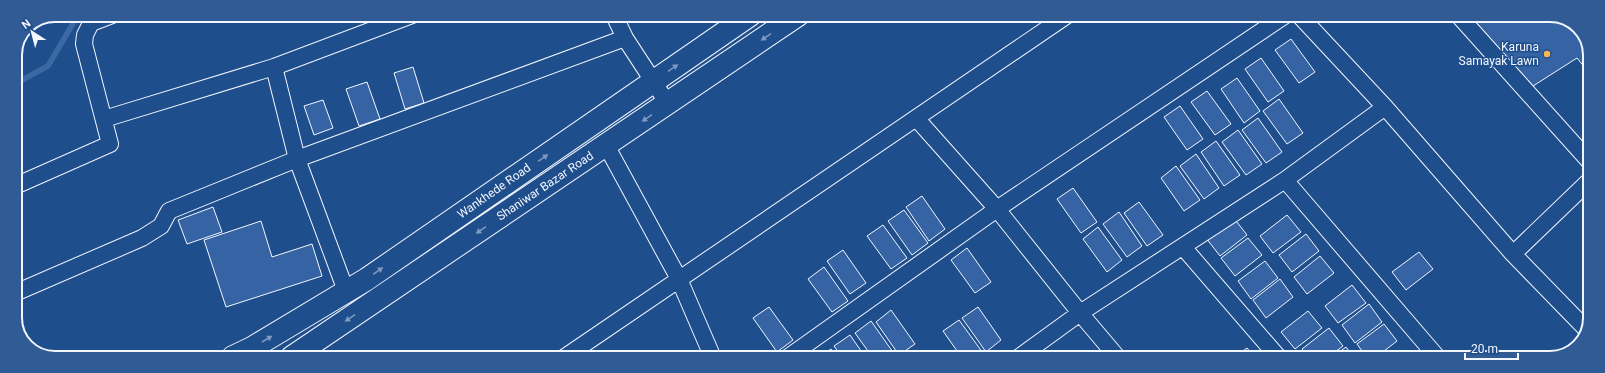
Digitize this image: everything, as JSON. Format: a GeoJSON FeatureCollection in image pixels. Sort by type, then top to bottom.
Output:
{"type":"FeatureCollection","features":[{"type":"Feature","properties":{"kind":"main road","name":"Wankhede Road"},"geometry":{"type":"LineString","coordinates":[[246,351],[368,279],[740,22]]}},
{"type":"Feature","properties":{"kind":"main road","name":"Shaniwar Bazar Road"},"geometry":{"type":"LineString","coordinates":[[301,351],[788,22]]}},
{"type":"Feature","properties":{"kind":"street"},"geometry":{"type":"LineString","coordinates":[[22,183],[110,144],[84,44],[85,35],[91,23],[94,22]]}},
{"type":"Feature","properties":{"kind":"street"},"geometry":{"type":"LineString","coordinates":[[104,119],[274,67],[393,22]]}},
{"type":"Feature","properties":{"kind":"street"},"geometry":{"type":"LineString","coordinates":[[617,22],[625,38],[668,104]]}},
{"type":"Feature","properties":{"kind":"street"},"geometry":{"type":"LineString","coordinates":[[575,351],[1057,22]]}},
{"type":"Feature","properties":{"kind":"street"},"geometry":{"type":"LineString","coordinates":[[797,351],[997,209],[1275,22]]}},
{"type":"Feature","properties":{"kind":"street"},"geometry":{"type":"LineString","coordinates":[[1306,22],[1385,107],[1513,254],[1582,325]]}},
{"type":"Feature","properties":{"kind":"street"},"geometry":{"type":"LineString","coordinates":[[1464,22],[1583,153]]}},
{"type":"Feature","properties":{"kind":"street"},"geometry":{"type":"LineString","coordinates":[[22,290],[142,238],[161,226],[169,211],[297,159],[625,38]]}},
{"type":"Feature","properties":{"kind":"street"},"geometry":{"type":"LineString","coordinates":[[274,67],[297,159],[346,291]]}},
{"type":"Feature","properties":{"kind":"street"},"geometry":{"type":"LineString","coordinates":[[1028,351],[1080,313],[1285,180],[1385,107]]}},
{"type":"Feature","properties":{"kind":"street"},"geometry":{"type":"LineString","coordinates":[[916,118],[997,209],[1112,351]]}},
{"type":"Feature","properties":{"kind":"street"},"geometry":{"type":"LineString","coordinates":[[606,145],[679,280],[710,351]]}},
{"type":"Feature","properties":{"kind":"street"},"geometry":{"type":"LineString","coordinates":[[1285,180],[1432,351]]}},
{"type":"Feature","properties":{"kind":"street"},"geometry":{"type":"LineString","coordinates":[[1513,254],[1583,187]]}},
{"type":"Feature","properties":{"kind":"street"},"geometry":{"type":"LineString","coordinates":[[1183,246],[1273,351]]}},
{"type":"Feature","properties":{"kind":"building","name":"Karuna Samayak Lawn"},"geometry":{"type":"Polygon","coordinates":[[[1475,22],[1550,22],[1567,26],[1575,33],[1582,46],[1583,65],[1577,58],[1533,86],[1475,22]]]}},
{"type":"Feature","properties":{"kind":"building"},"geometry":{"type":"Polygon","coordinates":[[[1291,39],[1315,72],[1299,83],[1275,50],[1291,39]]]}},
{"type":"Feature","properties":{"kind":"building"},"geometry":{"type":"Polygon","coordinates":[[[1261,58],[1284,91],[1268,102],[1245,69],[1261,58]]]}},
{"type":"Feature","properties":{"kind":"building"},"geometry":{"type":"Polygon","coordinates":[[[413,67],[424,103],[405,109],[394,73],[413,67]]]}},
{"type":"Feature","properties":{"kind":"building"},"geometry":{"type":"Polygon","coordinates":[[[1237,78],[1260,111],[1244,123],[1221,89],[1237,78]]]}},
{"type":"Feature","properties":{"kind":"building"},"geometry":{"type":"Polygon","coordinates":[[[367,82],[380,119],[359,126],[346,89],[367,82]]]}},
{"type":"Feature","properties":{"kind":"building"},"geometry":{"type":"Polygon","coordinates":[[[1207,91],[1231,124],[1215,135],[1191,102],[1207,91]]]}},
{"type":"Feature","properties":{"kind":"building"},"geometry":{"type":"Polygon","coordinates":[[[1279,99],[1303,133],[1287,144],[1263,111],[1279,99]]]}},
{"type":"Feature","properties":{"kind":"building"},"geometry":{"type":"Polygon","coordinates":[[[323,100],[333,128],[314,135],[304,106],[323,100]]]}},
{"type":"Feature","properties":{"kind":"building"},"geometry":{"type":"Polygon","coordinates":[[[1180,106],[1203,139],[1187,150],[1164,117],[1180,106]]]}},
{"type":"Feature","properties":{"kind":"building"},"geometry":{"type":"Polygon","coordinates":[[[1258,118],[1282,152],[1266,163],[1242,130],[1258,118]]]}},
{"type":"Feature","properties":{"kind":"building"},"geometry":{"type":"Polygon","coordinates":[[[1238,130],[1262,164],[1246,175],[1222,142],[1238,130]]]}},
{"type":"Feature","properties":{"kind":"building"},"geometry":{"type":"Polygon","coordinates":[[[1216,141],[1240,175],[1224,186],[1201,152],[1216,141]]]}},
{"type":"Feature","properties":{"kind":"building"},"geometry":{"type":"Polygon","coordinates":[[[1196,154],[1219,188],[1204,199],[1180,166],[1196,154]]]}},
{"type":"Feature","properties":{"kind":"building"},"geometry":{"type":"Polygon","coordinates":[[[1176,166],[1200,200],[1184,211],[1161,178],[1176,166]]]}},
{"type":"Feature","properties":{"kind":"building"},"geometry":{"type":"Polygon","coordinates":[[[1073,188],[1097,222],[1081,233],[1057,199],[1073,188]]]}},
{"type":"Feature","properties":{"kind":"building"},"geometry":{"type":"Polygon","coordinates":[[[922,196],[945,229],[929,241],[906,207],[922,196]]]}},
{"type":"Feature","properties":{"kind":"building"},"geometry":{"type":"Polygon","coordinates":[[[1139,202],[1163,235],[1147,246],[1124,213],[1139,202]]]}},
{"type":"Feature","properties":{"kind":"building"},"geometry":{"type":"Polygon","coordinates":[[[213,207],[222,232],[187,244],[178,220],[213,207]]]}},
{"type":"Feature","properties":{"kind":"building"},"geometry":{"type":"Polygon","coordinates":[[[904,210],[928,243],[912,255],[888,221],[904,210]]]}},
{"type":"Feature","properties":{"kind":"building"},"geometry":{"type":"Polygon","coordinates":[[[1119,212],[1142,246],[1127,257],[1103,224],[1119,212]]]}},
{"type":"Feature","properties":{"kind":"building"},"geometry":{"type":"Polygon","coordinates":[[[1287,215],[1301,232],[1273,253],[1260,236],[1287,215]]]}},
{"type":"Feature","properties":{"kind":"building"},"geometry":{"type":"Polygon","coordinates":[[[1233,217],[1247,235],[1220,256],[1206,238],[1233,217]]]}},
{"type":"Feature","properties":{"kind":"building"},"geometry":{"type":"Polygon","coordinates":[[[261,221],[272,257],[312,244],[322,276],[226,307],[204,240],[261,221]]]}},
{"type":"Feature","properties":{"kind":"building"},"geometry":{"type":"Polygon","coordinates":[[[883,225],[907,258],[891,269],[867,236],[883,225]]]}},
{"type":"Feature","properties":{"kind":"building"},"geometry":{"type":"Polygon","coordinates":[[[1098,227],[1122,260],[1107,272],[1083,239],[1098,227]]]}},
{"type":"Feature","properties":{"kind":"building"},"geometry":{"type":"Polygon","coordinates":[[[1306,234],[1319,251],[1292,272],[1279,255],[1306,234]]]}},
{"type":"Feature","properties":{"kind":"building"},"geometry":{"type":"Polygon","coordinates":[[[1248,238],[1262,255],[1235,276],[1221,258],[1248,238]]]}},
{"type":"Feature","properties":{"kind":"building"},"geometry":{"type":"Polygon","coordinates":[[[967,248],[991,282],[975,293],[951,260],[967,248]]]}},
{"type":"Feature","properties":{"kind":"building"},"geometry":{"type":"Polygon","coordinates":[[[843,250],[866,283],[850,294],[827,261],[843,250]]]}},
{"type":"Feature","properties":{"kind":"building"},"geometry":{"type":"Polygon","coordinates":[[[1419,252],[1433,269],[1406,290],[1392,272],[1419,252]]]}},
{"type":"Feature","properties":{"kind":"building"},"geometry":{"type":"Polygon","coordinates":[[[1320,256],[1334,273],[1307,294],[1294,277],[1320,256]]]}},
{"type":"Feature","properties":{"kind":"building"},"geometry":{"type":"Polygon","coordinates":[[[1265,261],[1278,278],[1251,299],[1238,281],[1265,261]]]}},
{"type":"Feature","properties":{"kind":"building"},"geometry":{"type":"Polygon","coordinates":[[[824,267],[848,301],[832,312],[808,279],[824,267]]]}},
{"type":"Feature","properties":{"kind":"building"},"geometry":{"type":"Polygon","coordinates":[[[1280,279],[1293,297],[1266,318],[1253,300],[1280,279]]]}},
{"type":"Feature","properties":{"kind":"building"},"geometry":{"type":"Polygon","coordinates":[[[1352,285],[1366,303],[1338,323],[1325,306],[1352,285]]]}},
{"type":"Feature","properties":{"kind":"building"},"geometry":{"type":"Polygon","coordinates":[[[1369,304],[1382,322],[1355,343],[1342,325],[1369,304]]]}},
{"type":"Feature","properties":{"kind":"building"},"geometry":{"type":"Polygon","coordinates":[[[769,307],[793,340],[776,351],[753,318],[769,307]]]}},
{"type":"Feature","properties":{"kind":"building"},"geometry":{"type":"Polygon","coordinates":[[[978,307],[1001,340],[985,351],[962,318],[978,307]]]}},
{"type":"Feature","properties":{"kind":"building"},"geometry":{"type":"Polygon","coordinates":[[[891,310],[915,344],[905,351],[896,351],[876,322],[891,310]]]}},
{"type":"Feature","properties":{"kind":"building"},"geometry":{"type":"Polygon","coordinates":[[[1308,311],[1322,328],[1295,349],[1281,332],[1308,311]]]}},
{"type":"Feature","properties":{"kind":"building"},"geometry":{"type":"Polygon","coordinates":[[[959,320],[982,351],[957,351],[943,331],[959,320]]]}},
{"type":"Feature","properties":{"kind":"building"},"geometry":{"type":"Polygon","coordinates":[[[871,321],[892,351],[868,351],[855,333],[871,321]]]}},
{"type":"Feature","properties":{"kind":"building"},"geometry":{"type":"Polygon","coordinates":[[[1384,324],[1397,341],[1384,351],[1362,351],[1357,344],[1384,324]]]}},
{"type":"Feature","properties":{"kind":"building"},"geometry":{"type":"Polygon","coordinates":[[[1329,328],[1343,346],[1336,351],[1304,351],[1302,349],[1329,328]]]}},
{"type":"Feature","properties":{"kind":"building"},"geometry":{"type":"Polygon","coordinates":[[[850,335],[861,351],[837,351],[834,346],[850,335]]]}},
{"type":"Feature","properties":{"kind":"building"},"geometry":{"type":"Polygon","coordinates":[[[1346,347],[1349,351],[1341,351],[1346,347]]]}},
{"type":"Feature","properties":{"kind":"waterway"},"geometry":{"type":"LineString","coordinates":[[22,80],[48,66],[74,22]]}},
{"type":"Feature","properties":{"kind":"place","name":"Karuna Samayak Lawn"},"geometry":{"type":"Point","coordinates":[1547,54]}}]}
